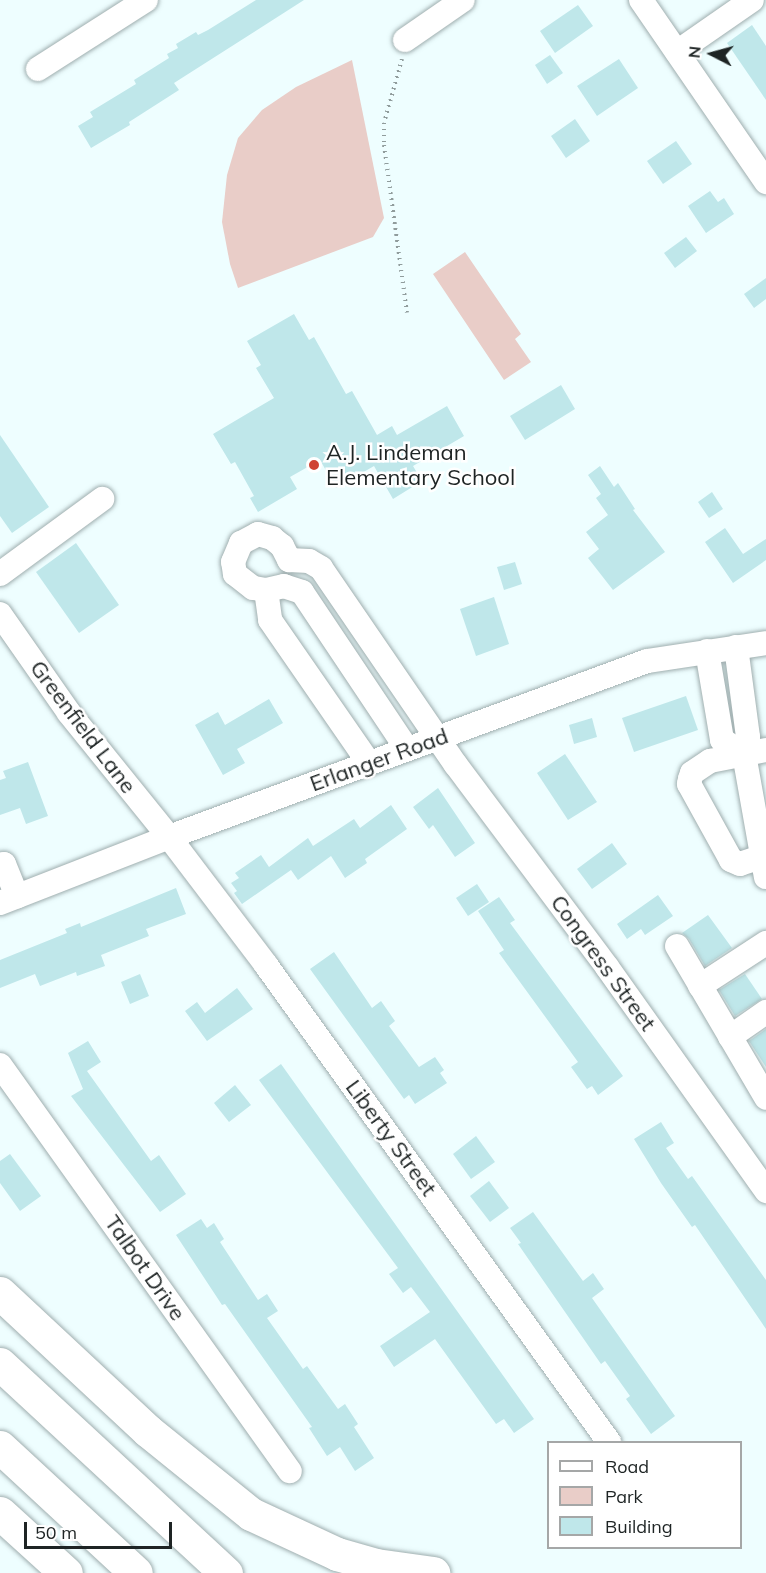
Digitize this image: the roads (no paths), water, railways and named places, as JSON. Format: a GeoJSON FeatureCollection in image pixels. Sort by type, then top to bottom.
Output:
{"type":"FeatureCollection","features":[{"type":"Feature","properties":{"kind":"highway"},"geometry":{"type":"LineString","coordinates":[[0,1293],[148,1431],[250,1514],[337,1554],[376,1565],[433,1573]]}},
{"type":"Feature","properties":{"kind":"highway"},"geometry":{"type":"LineString","coordinates":[[0,1364],[226,1573]]}},
{"type":"Feature","properties":{"kind":"highway"},"geometry":{"type":"LineString","coordinates":[[0,1447],[136,1573]]}},
{"type":"Feature","properties":{"kind":"highway"},"geometry":{"type":"LineString","coordinates":[[0,1513],[66,1573]]}},
{"type":"Feature","properties":{"kind":"street"},"geometry":{"type":"LineString","coordinates":[[38,69],[146,0]]}},
{"type":"Feature","properties":{"kind":"street"},"geometry":{"type":"LineString","coordinates":[[405,40],[463,0]]}},
{"type":"Feature","properties":{"kind":"street"},"geometry":{"type":"LineString","coordinates":[[641,0],[766,182]]}},
{"type":"Feature","properties":{"kind":"street"},"geometry":{"type":"LineString","coordinates":[[677,52],[752,0]]}},
{"type":"Feature","properties":{"kind":"street"},"geometry":{"type":"LineString","coordinates":[[0,574],[102,500]]}},
{"type":"Feature","properties":{"kind":"street","name":"Congress Street"},"geometry":{"type":"LineString","coordinates":[[266,590],[253,588],[235,574],[233,562],[241,543],[258,534],[272,538],[282,546],[289,560],[309,561],[321,568],[437,738],[607,967],[766,1191]]}},
{"type":"Feature","properties":{"kind":"street"},"geometry":{"type":"LineString","coordinates":[[369,763],[270,620],[266,590],[284,586],[302,592],[407,749]]}},
{"type":"Feature","properties":{"kind":"street","name":"Greenfield Lane"},"geometry":{"type":"LineString","coordinates":[[0,615],[69,713],[169,837]]}},
{"type":"Feature","properties":{"kind":"street","name":"Erlanger Road"},"geometry":{"type":"LineString","coordinates":[[9,900],[169,837],[647,661],[766,643]]}},
{"type":"Feature","properties":{"kind":"street"},"geometry":{"type":"LineString","coordinates":[[736,647],[748,737],[755,752],[764,867],[740,864],[730,860],[689,784],[692,773],[710,761],[755,752]]}},
{"type":"Feature","properties":{"kind":"street"},"geometry":{"type":"LineString","coordinates":[[707,651],[722,740],[755,752]]}},
{"type":"Feature","properties":{"kind":"street","name":"Liberty Street"},"geometry":{"type":"LineString","coordinates":[[169,837],[266,964],[608,1441]]}},
{"type":"Feature","properties":{"kind":"street"},"geometry":{"type":"LineString","coordinates":[[0,865],[4,864],[9,900]]}},
{"type":"Feature","properties":{"kind":"street"},"geometry":{"type":"LineString","coordinates":[[700,986],[766,943]]}},
{"type":"Feature","properties":{"kind":"street"},"geometry":{"type":"LineString","coordinates":[[677,946],[766,1098]]}},
{"type":"Feature","properties":{"kind":"street"},"geometry":{"type":"LineString","coordinates":[[730,1037],[766,1012]]}},
{"type":"Feature","properties":{"kind":"street","name":"Talbot Drive"},"geometry":{"type":"LineString","coordinates":[[0,1065],[290,1471]]}},
{"type":"Feature","properties":{"kind":"place","name":"A.J. Lindeman Elementary School"},"geometry":{"type":"Point","coordinates":[314,465]}}]}
